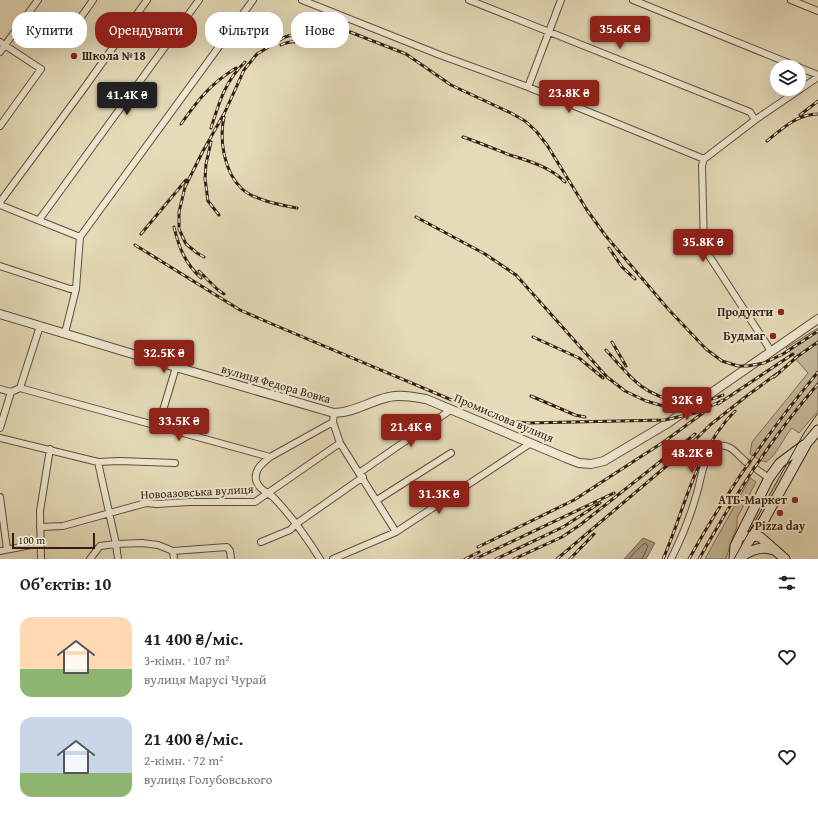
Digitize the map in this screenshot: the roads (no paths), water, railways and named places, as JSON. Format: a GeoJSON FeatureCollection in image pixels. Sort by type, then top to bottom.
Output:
{"type":"FeatureCollection","features":[{"type":"Feature","properties":{"kind":"main road"},"geometry":{"type":"LineString","coordinates":[[736,559],[764,520],[807,443],[818,430]]}},
{"type":"Feature","properties":{"kind":"main road"},"geometry":{"type":"LineString","coordinates":[[736,559],[735,546],[769,478],[783,460],[807,443]]}},
{"type":"Feature","properties":{"kind":"main road"},"geometry":{"type":"LineString","coordinates":[[750,515],[749,524],[752,536]]}},
{"type":"Feature","properties":{"kind":"main road"},"geometry":{"type":"LineString","coordinates":[[764,520],[763,529],[769,546]]}},
{"type":"Feature","properties":{"kind":"main road"},"geometry":{"type":"LineString","coordinates":[[735,546],[746,538],[752,536],[760,537],[785,559]]}},
{"type":"Feature","properties":{"kind":"main road"},"geometry":{"type":"LineString","coordinates":[[736,559],[754,549],[769,546]]}},
{"type":"Feature","properties":{"kind":"street"},"geometry":{"type":"LineString","coordinates":[[0,52],[2,43],[38,0]]}},
{"type":"Feature","properties":{"kind":"street"},"geometry":{"type":"LineString","coordinates":[[85,12],[93,0]]}},
{"type":"Feature","properties":{"kind":"street"},"geometry":{"type":"LineString","coordinates":[[0,202],[147,0]]}},
{"type":"Feature","properties":{"kind":"street"},"geometry":{"type":"LineString","coordinates":[[39,220],[200,0]]}},
{"type":"Feature","properties":{"kind":"street"},"geometry":{"type":"LineString","coordinates":[[65,333],[76,289],[80,237],[253,0]]}},
{"type":"Feature","properties":{"kind":"street"},"geometry":{"type":"LineString","coordinates":[[304,0],[528,87],[704,159]]}},
{"type":"Feature","properties":{"kind":"street"},"geometry":{"type":"LineString","coordinates":[[469,0],[750,112],[755,120]]}},
{"type":"Feature","properties":{"kind":"street"},"geometry":{"type":"LineString","coordinates":[[528,87],[561,0]]}},
{"type":"Feature","properties":{"kind":"street"},"geometry":{"type":"LineString","coordinates":[[633,0],[818,76]]}},
{"type":"Feature","properties":{"kind":"street"},"geometry":{"type":"LineString","coordinates":[[791,0],[818,11]]}},
{"type":"Feature","properties":{"kind":"street"},"geometry":{"type":"LineString","coordinates":[[0,126],[41,69],[2,43]]}},
{"type":"Feature","properties":{"kind":"street"},"geometry":{"type":"LineString","coordinates":[[818,76],[755,120],[704,159],[702,165],[704,248],[770,350],[818,319]]}},
{"type":"Feature","properties":{"kind":"street"},"geometry":{"type":"LineString","coordinates":[[0,205],[80,237]]}},
{"type":"Feature","properties":{"kind":"street"},"geometry":{"type":"LineString","coordinates":[[0,266],[70,289],[76,289]]}},
{"type":"Feature","properties":{"kind":"street","name":"вулиця Федора Вовка"},"geometry":{"type":"LineString","coordinates":[[0,314],[334,413],[346,411],[389,397],[408,396]]}},
{"type":"Feature","properties":{"kind":"street"},"geometry":{"type":"LineString","coordinates":[[20,388],[40,326]]}},
{"type":"Feature","properties":{"kind":"street","name":"Промислова вулиця"},"geometry":{"type":"LineString","coordinates":[[408,396],[426,399],[579,462],[591,464],[604,461],[668,423],[770,350]]}},
{"type":"Feature","properties":{"kind":"street"},"geometry":{"type":"LineString","coordinates":[[158,427],[176,367]]}},
{"type":"Feature","properties":{"kind":"street"},"geometry":{"type":"LineString","coordinates":[[0,389],[11,392],[20,388],[270,457]]}},
{"type":"Feature","properties":{"kind":"street"},"geometry":{"type":"LineString","coordinates":[[0,428],[11,392]]}},
{"type":"Feature","properties":{"kind":"street"},"geometry":{"type":"LineString","coordinates":[[262,542],[290,530],[361,475],[452,409]]}},
{"type":"Feature","properties":{"kind":"street"},"geometry":{"type":"LineString","coordinates":[[334,413],[333,422],[340,443],[396,532]]}},
{"type":"Feature","properties":{"kind":"street"},"geometry":{"type":"LineString","coordinates":[[320,559],[296,524],[274,497],[258,485],[256,475],[260,466],[270,457],[333,422]]}},
{"type":"Feature","properties":{"kind":"street"},"geometry":{"type":"LineString","coordinates":[[0,438],[50,449],[98,462],[175,463]]}},
{"type":"Feature","properties":{"kind":"street","name":"Новоазовська вулиця"},"geometry":{"type":"LineString","coordinates":[[40,527],[63,526],[109,512],[146,503],[255,502],[340,443]]}},
{"type":"Feature","properties":{"kind":"street"},"geometry":{"type":"LineString","coordinates":[[333,559],[396,532],[531,443]]}},
{"type":"Feature","properties":{"kind":"street"},"geometry":{"type":"LineString","coordinates":[[671,559],[693,506],[703,468],[711,452],[718,446],[732,448],[738,456],[746,462]]}},
{"type":"Feature","properties":{"kind":"street"},"geometry":{"type":"LineString","coordinates":[[41,559],[40,511],[50,449]]}},
{"type":"Feature","properties":{"kind":"street"},"geometry":{"type":"LineString","coordinates":[[377,500],[451,452]]}},
{"type":"Feature","properties":{"kind":"street"},"geometry":{"type":"LineString","coordinates":[[98,462],[118,559]]}},
{"type":"Feature","properties":{"kind":"street"},"geometry":{"type":"LineString","coordinates":[[756,469],[769,478]]}},
{"type":"Feature","properties":{"kind":"street"},"geometry":{"type":"LineString","coordinates":[[0,497],[7,549]]}},
{"type":"Feature","properties":{"kind":"street"},"geometry":{"type":"LineString","coordinates":[[0,551],[41,543]]}},
{"type":"Feature","properties":{"kind":"street"},"geometry":{"type":"LineString","coordinates":[[90,559],[100,546],[142,543],[158,545],[173,551],[227,547],[230,550],[231,559]]}},
{"type":"Feature","properties":{"kind":"street"},"geometry":{"type":"LineString","coordinates":[[173,551],[174,559]]}},
{"type":"Feature","properties":{"kind":"water"},"geometry":{"type":"Polygon","coordinates":[[[643,538],[655,543],[646,559],[624,559],[643,538]]]}},
{"type":"Feature","properties":{"kind":"tunnel"},"geometry":{"type":"LineString","coordinates":[[746,462],[756,469]]}},
{"type":"Feature","properties":{"kind":"tram line"},"geometry":{"type":"LineString","coordinates":[[734,559],[804,433],[818,413]]}},
{"type":"Feature","properties":{"kind":"railway"},"geometry":{"type":"LineString","coordinates":[[204,257],[186,244],[179,229],[179,212],[185,187],[225,112],[244,70],[257,54],[285,37],[313,30],[350,32],[406,54],[451,85],[525,121],[536,131],[547,145],[587,210],[605,235],[669,310],[706,349],[722,361],[738,366],[764,363],[783,354],[818,331]]}},
{"type":"Feature","properties":{"kind":"railway"},"geometry":{"type":"LineString","coordinates":[[283,44],[291,42]]}},
{"type":"Feature","properties":{"kind":"railway"},"geometry":{"type":"LineString","coordinates":[[211,128],[220,101],[232,77],[245,62]]}},
{"type":"Feature","properties":{"kind":"railway"},"geometry":{"type":"LineString","coordinates":[[181,124],[205,93],[219,80],[236,68]]}},
{"type":"Feature","properties":{"kind":"railway"},"geometry":{"type":"LineString","coordinates":[[800,115],[818,101]]}},
{"type":"Feature","properties":{"kind":"railway"},"geometry":{"type":"LineString","coordinates":[[767,141],[784,127],[797,119],[818,114]]}},
{"type":"Feature","properties":{"kind":"railway"},"geometry":{"type":"LineString","coordinates":[[224,117],[222,136],[224,155],[227,165],[236,182],[242,189],[253,196],[268,202],[297,208]]}},
{"type":"Feature","properties":{"kind":"railway"},"geometry":{"type":"LineString","coordinates":[[463,137],[545,168],[559,176],[565,182]]}},
{"type":"Feature","properties":{"kind":"railway"},"geometry":{"type":"LineString","coordinates":[[211,142],[206,164],[205,179],[208,201],[219,215]]}},
{"type":"Feature","properties":{"kind":"railway"},"geometry":{"type":"LineString","coordinates":[[141,234],[186,180]]}},
{"type":"Feature","properties":{"kind":"railway"},"geometry":{"type":"LineString","coordinates":[[416,217],[485,254],[516,275],[607,377],[625,391],[646,401],[667,407],[680,409],[698,407]]}},
{"type":"Feature","properties":{"kind":"railway"},"geometry":{"type":"LineString","coordinates":[[174,227],[183,255],[201,278]]}},
{"type":"Feature","properties":{"kind":"railway"},"geometry":{"type":"LineString","coordinates":[[135,245],[240,310],[499,420],[528,423],[665,420],[699,412],[723,400]]}},
{"type":"Feature","properties":{"kind":"railway"},"geometry":{"type":"LineString","coordinates":[[609,248],[622,267],[635,279]]}},
{"type":"Feature","properties":{"kind":"railway"},"geometry":{"type":"LineString","coordinates":[[199,271],[224,294]]}},
{"type":"Feature","properties":{"kind":"railway"},"geometry":{"type":"LineString","coordinates":[[533,337],[579,358],[603,378]]}},
{"type":"Feature","properties":{"kind":"railway"},"geometry":{"type":"LineString","coordinates":[[612,342],[626,366]]}},
{"type":"Feature","properties":{"kind":"railway"},"geometry":{"type":"LineString","coordinates":[[774,377],[798,356],[818,342]]}},
{"type":"Feature","properties":{"kind":"railway"},"geometry":{"type":"LineString","coordinates":[[606,350],[636,382],[650,392],[660,396],[692,402],[713,399],[723,395]]}},
{"type":"Feature","properties":{"kind":"railway"},"geometry":{"type":"LineString","coordinates":[[718,404],[793,354]]}},
{"type":"Feature","properties":{"kind":"railway"},"geometry":{"type":"LineString","coordinates":[[689,559],[703,534],[749,462],[765,439],[818,372]]}},
{"type":"Feature","properties":{"kind":"railway"},"geometry":{"type":"LineString","coordinates":[[557,559],[683,452],[710,425],[778,373]]}},
{"type":"Feature","properties":{"kind":"railway"},"geometry":{"type":"LineString","coordinates":[[699,559],[754,468],[784,425],[818,384]]}},
{"type":"Feature","properties":{"kind":"railway"},"geometry":{"type":"LineString","coordinates":[[531,396],[575,415],[585,417]]}},
{"type":"Feature","properties":{"kind":"railway"},"geometry":{"type":"LineString","coordinates":[[663,559],[700,462],[721,427],[735,411]]}},
{"type":"Feature","properties":{"kind":"railway"},"geometry":{"type":"LineString","coordinates":[[478,547],[574,500],[665,441],[703,413]]}},
{"type":"Feature","properties":{"kind":"railway"},"geometry":{"type":"LineString","coordinates":[[514,559],[562,537],[580,525],[695,434]]}},
{"type":"Feature","properties":{"kind":"railway"},"geometry":{"type":"LineString","coordinates":[[475,559],[614,493]]}},
{"type":"Feature","properties":{"kind":"railway"},"geometry":{"type":"LineString","coordinates":[[496,559],[563,527],[600,503]]}},
{"type":"Feature","properties":{"kind":"railway"},"geometry":{"type":"LineString","coordinates":[[570,559],[594,534]]}},
{"type":"Feature","properties":{"kind":"railway"},"geometry":{"type":"LineString","coordinates":[[465,559],[479,552]]}},
{"type":"Feature","properties":{"kind":"place","name":"Школа №18"},"geometry":{"type":"Point","coordinates":[74,56]}},
{"type":"Feature","properties":{"kind":"place","name":"Продукти"},"geometry":{"type":"Point","coordinates":[781,312]}},
{"type":"Feature","properties":{"kind":"place","name":"Будмаг"},"geometry":{"type":"Point","coordinates":[773,336]}},
{"type":"Feature","properties":{"kind":"place","name":"АТБ-Маркет"},"geometry":{"type":"Point","coordinates":[795,500]}},
{"type":"Feature","properties":{"kind":"place","name":"Pizza day"},"geometry":{"type":"Point","coordinates":[780,513]}}]}
